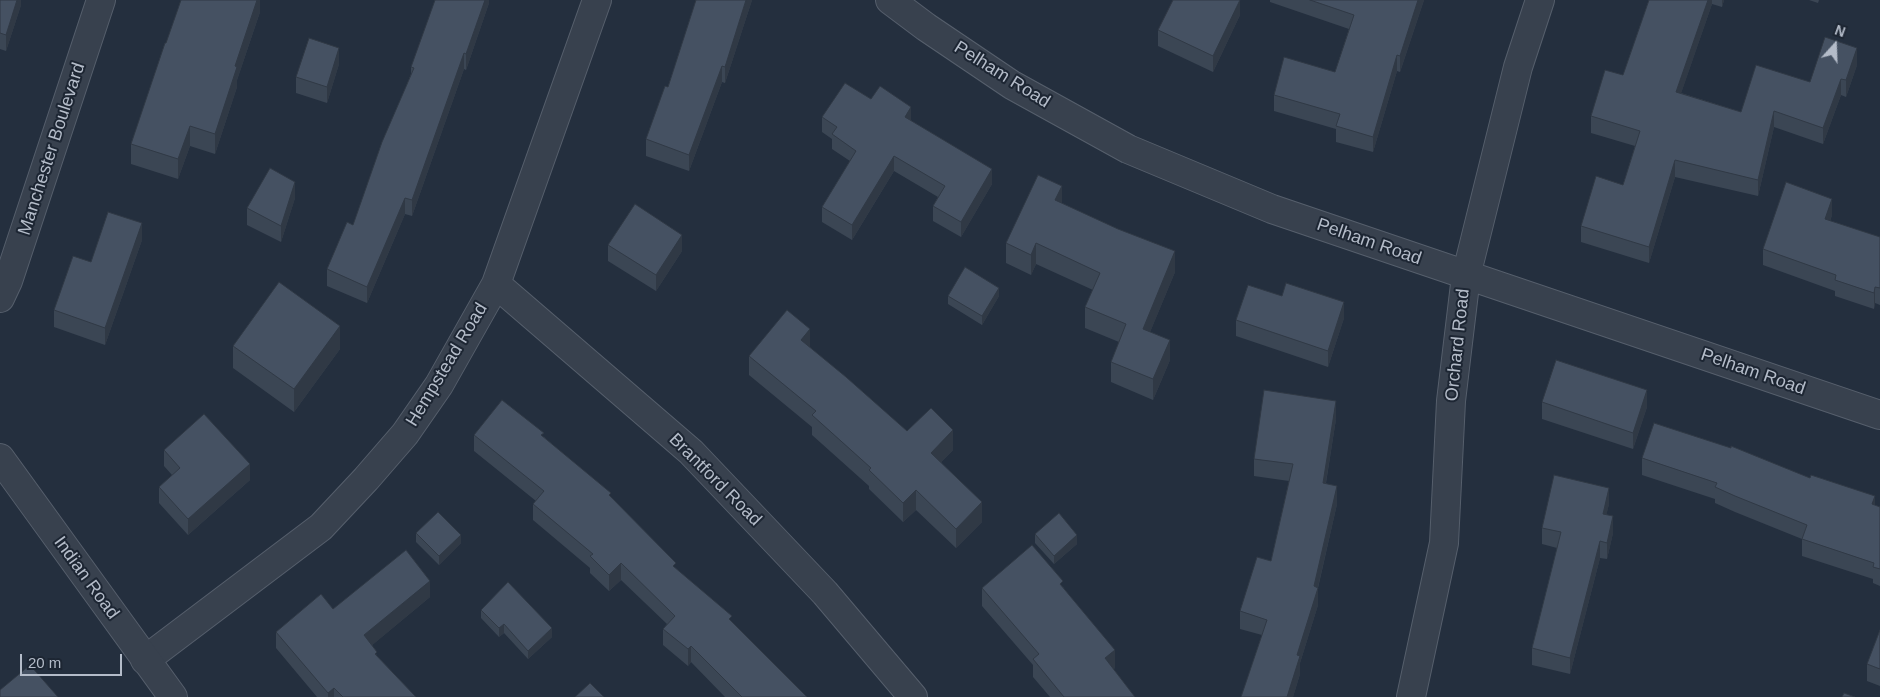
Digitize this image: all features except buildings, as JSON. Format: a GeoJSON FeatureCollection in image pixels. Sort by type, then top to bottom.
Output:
{"type":"FeatureCollection","features":[{"type":"Feature","properties":{"kind":"street","name":"Manchester Boulevard"},"geometry":{"type":"LineString","coordinates":[[0,298],[8,281],[101,0]]}},
{"type":"Feature","properties":{"kind":"street","name":"Hempstead Road"},"geometry":{"type":"LineString","coordinates":[[146,660],[321,527],[405,434],[440,385],[496,284],[597,0]]}},
{"type":"Feature","properties":{"kind":"street","name":"Pelham Road"},"geometry":{"type":"LineString","coordinates":[[890,0],[926,27],[1012,84],[1128,148],[1272,209],[1880,415]]}},
{"type":"Feature","properties":{"kind":"street","name":"Orchard Road"},"geometry":{"type":"LineString","coordinates":[[1411,697],[1444,543],[1451,401],[1466,276],[1518,67],[1540,0]]}},
{"type":"Feature","properties":{"kind":"street","name":"Brantford Road"},"geometry":{"type":"LineString","coordinates":[[496,284],[691,452],[825,593],[913,697]]}},
{"type":"Feature","properties":{"kind":"street","name":"Indian Road"},"geometry":{"type":"LineString","coordinates":[[0,458],[173,697]]}}]}
